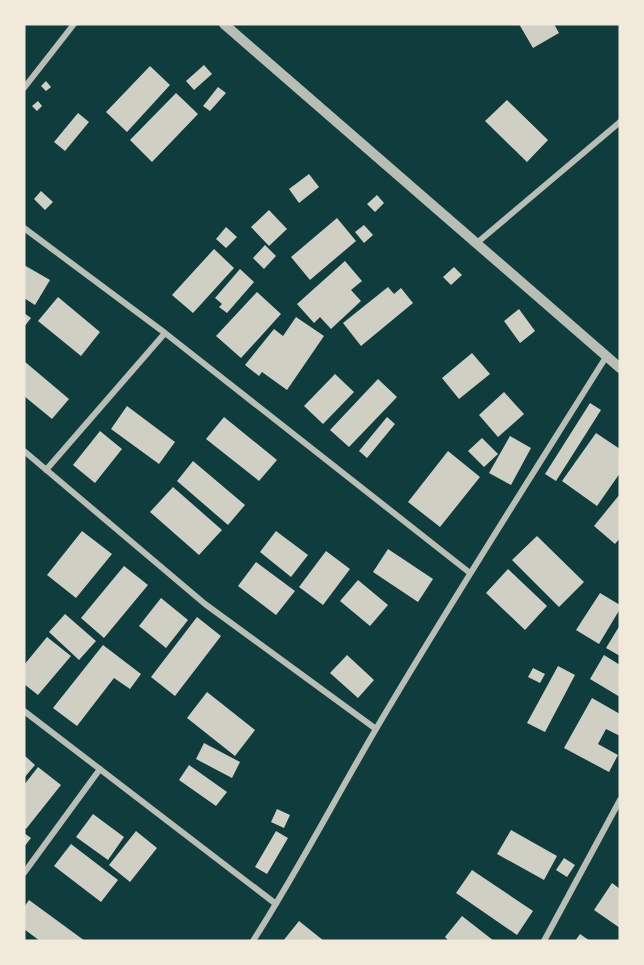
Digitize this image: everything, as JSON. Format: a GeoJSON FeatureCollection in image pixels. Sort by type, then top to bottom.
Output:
{"type":"FeatureCollection","features":[{"type":"Feature","properties":{"kind":"street"},"geometry":{"type":"LineString","coordinates":[[24,88],[74,24]]}},
{"type":"Feature","properties":{"kind":"street"},"geometry":{"type":"LineString","coordinates":[[224,24],[478,242],[620,368]]}},
{"type":"Feature","properties":{"kind":"street"},"geometry":{"type":"LineString","coordinates":[[478,242],[620,122]]}},
{"type":"Feature","properties":{"kind":"street"},"geometry":{"type":"LineString","coordinates":[[24,228],[165,333],[470,573]]}},
{"type":"Feature","properties":{"kind":"street"},"geometry":{"type":"LineString","coordinates":[[46,470],[165,333]]}},
{"type":"Feature","properties":{"kind":"street"},"geometry":{"type":"LineString","coordinates":[[253,941],[470,573],[606,357]]}},
{"type":"Feature","properties":{"kind":"street"},"geometry":{"type":"LineString","coordinates":[[24,451],[205,604],[376,729]]}},
{"type":"Feature","properties":{"kind":"street"},"geometry":{"type":"LineString","coordinates":[[24,711],[276,904]]}},
{"type":"Feature","properties":{"kind":"street"},"geometry":{"type":"LineString","coordinates":[[24,873],[100,769]]}},
{"type":"Feature","properties":{"kind":"street"},"geometry":{"type":"LineString","coordinates":[[544,941],[620,800]]}},
{"type":"Feature","properties":{"kind":"building"},"geometry":{"type":"Polygon","coordinates":[[[519,24],[554,24],[559,33],[533,48],[519,24]]]}},
{"type":"Feature","properties":{"kind":"building"},"geometry":{"type":"Polygon","coordinates":[[[204,65],[212,74],[194,90],[186,81],[204,65]]]}},
{"type":"Feature","properties":{"kind":"building"},"geometry":{"type":"Polygon","coordinates":[[[150,66],[170,85],[127,132],[106,112],[150,66]]]}},
{"type":"Feature","properties":{"kind":"building"},"geometry":{"type":"Polygon","coordinates":[[[46,81],[51,87],[46,91],[41,86],[46,81]]]}},
{"type":"Feature","properties":{"kind":"building"},"geometry":{"type":"Polygon","coordinates":[[[218,87],[226,93],[210,111],[203,106],[218,87]]]}},
{"type":"Feature","properties":{"kind":"building"},"geometry":{"type":"Polygon","coordinates":[[[176,93],[198,114],[152,162],[130,140],[176,93]]]}},
{"type":"Feature","properties":{"kind":"building"},"geometry":{"type":"Polygon","coordinates":[[[507,100],[548,140],[527,162],[485,121],[507,100]]]}},
{"type":"Feature","properties":{"kind":"building"},"geometry":{"type":"Polygon","coordinates":[[[38,101],[42,106],[37,111],[32,106],[38,101]]]}},
{"type":"Feature","properties":{"kind":"building"},"geometry":{"type":"Polygon","coordinates":[[[78,113],[89,122],[65,151],[54,142],[78,113]]]}},
{"type":"Feature","properties":{"kind":"building"},"geometry":{"type":"Polygon","coordinates":[[[309,174],[319,187],[299,203],[289,189],[309,174]]]}},
{"type":"Feature","properties":{"kind":"building"},"geometry":{"type":"Polygon","coordinates":[[[41,191],[53,202],[45,210],[34,199],[41,191]]]}},
{"type":"Feature","properties":{"kind":"building"},"geometry":{"type":"Polygon","coordinates":[[[377,195],[384,203],[375,212],[367,204],[377,195]]]}},
{"type":"Feature","properties":{"kind":"building"},"geometry":{"type":"Polygon","coordinates":[[[269,210],[287,229],[269,246],[251,227],[269,210]]]}},
{"type":"Feature","properties":{"kind":"building"},"geometry":{"type":"Polygon","coordinates":[[[337,218],[356,241],[310,280],[291,257],[337,218]]]}},
{"type":"Feature","properties":{"kind":"building"},"geometry":{"type":"Polygon","coordinates":[[[364,225],[373,235],[364,243],[355,232],[364,225]]]}},
{"type":"Feature","properties":{"kind":"building"},"geometry":{"type":"Polygon","coordinates":[[[226,227],[237,237],[226,248],[216,239],[226,227]]]}},
{"type":"Feature","properties":{"kind":"building"},"geometry":{"type":"Polygon","coordinates":[[[265,245],[276,256],[264,269],[253,258],[265,245]]]}},
{"type":"Feature","properties":{"kind":"building"},"geometry":{"type":"Polygon","coordinates":[[[214,249],[234,268],[193,313],[172,295],[214,249]]]}},
{"type":"Feature","properties":{"kind":"building"},"geometry":{"type":"Polygon","coordinates":[[[345,261],[362,281],[351,290],[361,301],[331,329],[320,317],[314,323],[297,304],[345,261]]]}},
{"type":"Feature","properties":{"kind":"building"},"geometry":{"type":"Polygon","coordinates":[[[24,265],[50,280],[35,305],[24,298],[24,265]]]}},
{"type":"Feature","properties":{"kind":"building"},"geometry":{"type":"Polygon","coordinates":[[[454,267],[462,275],[451,285],[443,277],[454,267]]]}},
{"type":"Feature","properties":{"kind":"building"},"geometry":{"type":"Polygon","coordinates":[[[240,269],[254,282],[227,313],[219,307],[222,304],[215,298],[240,269]]]}},
{"type":"Feature","properties":{"kind":"building"},"geometry":{"type":"Polygon","coordinates":[[[388,287],[394,294],[401,288],[413,303],[361,346],[343,323],[388,287]]]}},
{"type":"Feature","properties":{"kind":"building"},"geometry":{"type":"Polygon","coordinates":[[[257,292],[281,314],[241,358],[216,336],[257,292]]]}},
{"type":"Feature","properties":{"kind":"building"},"geometry":{"type":"Polygon","coordinates":[[[58,297],[100,332],[81,356],[38,321],[58,297]]]}},
{"type":"Feature","properties":{"kind":"building"},"geometry":{"type":"Polygon","coordinates":[[[519,309],[535,331],[520,343],[504,321],[519,309]]]}},
{"type":"Feature","properties":{"kind":"building"},"geometry":{"type":"Polygon","coordinates":[[[24,313],[31,318],[24,327],[24,313]]]}},
{"type":"Feature","properties":{"kind":"building"},"geometry":{"type":"Polygon","coordinates":[[[296,317],[324,336],[287,390],[262,372],[259,376],[245,365],[274,329],[283,336],[296,317]]]}},
{"type":"Feature","properties":{"kind":"building"},"geometry":{"type":"Polygon","coordinates":[[[472,353],[490,374],[459,399],[442,378],[472,353]]]}},
{"type":"Feature","properties":{"kind":"building"},"geometry":{"type":"Polygon","coordinates":[[[24,361],[69,399],[52,419],[24,396],[24,361]]]}},
{"type":"Feature","properties":{"kind":"building"},"geometry":{"type":"Polygon","coordinates":[[[335,374],[354,392],[323,424],[304,406],[335,374]]]}},
{"type":"Feature","properties":{"kind":"building"},"geometry":{"type":"Polygon","coordinates":[[[378,379],[397,397],[349,447],[330,430],[378,379]]]}},
{"type":"Feature","properties":{"kind":"building"},"geometry":{"type":"Polygon","coordinates":[[[504,392],[524,414],[498,437],[479,415],[504,392]]]}},
{"type":"Feature","properties":{"kind":"building"},"geometry":{"type":"Polygon","coordinates":[[[590,403],[601,410],[556,481],[545,474],[590,403]]]}},
{"type":"Feature","properties":{"kind":"building"},"geometry":{"type":"Polygon","coordinates":[[[127,406],[175,442],[159,464],[111,429],[127,406]]]}},
{"type":"Feature","properties":{"kind":"building"},"geometry":{"type":"Polygon","coordinates":[[[224,417],[277,460],[259,481],[206,439],[224,417]]]}},
{"type":"Feature","properties":{"kind":"building"},"geometry":{"type":"Polygon","coordinates":[[[387,417],[395,424],[367,458],[359,451],[387,417]]]}},
{"type":"Feature","properties":{"kind":"building"},"geometry":{"type":"Polygon","coordinates":[[[100,431],[122,449],[95,483],[73,465],[100,431]]]}},
{"type":"Feature","properties":{"kind":"building"},"geometry":{"type":"Polygon","coordinates":[[[596,433],[620,449],[620,473],[597,506],[562,481],[596,433]]]}},
{"type":"Feature","properties":{"kind":"building"},"geometry":{"type":"Polygon","coordinates":[[[510,436],[531,448],[511,485],[489,473],[510,436]]]}},
{"type":"Feature","properties":{"kind":"building"},"geometry":{"type":"Polygon","coordinates":[[[482,438],[498,454],[484,467],[468,451],[482,438]]]}},
{"type":"Feature","properties":{"kind":"building"},"geometry":{"type":"Polygon","coordinates":[[[448,451],[480,477],[440,527],[408,502],[448,451]]]}},
{"type":"Feature","properties":{"kind":"building"},"geometry":{"type":"Polygon","coordinates":[[[193,461],[245,505],[228,525],[177,481],[193,461]]]}},
{"type":"Feature","properties":{"kind":"building"},"geometry":{"type":"Polygon","coordinates":[[[173,487],[222,530],[199,555],[150,512],[173,487]]]}},
{"type":"Feature","properties":{"kind":"building"},"geometry":{"type":"Polygon","coordinates":[[[620,494],[620,538],[615,544],[594,526],[620,494]]]}},
{"type":"Feature","properties":{"kind":"building"},"geometry":{"type":"Polygon","coordinates":[[[82,531],[112,554],[76,598],[47,575],[82,531]]]}},
{"type":"Feature","properties":{"kind":"building"},"geometry":{"type":"Polygon","coordinates":[[[276,531],[308,555],[291,577],[260,552],[276,531]]]}},
{"type":"Feature","properties":{"kind":"building"},"geometry":{"type":"Polygon","coordinates":[[[537,536],[584,582],[559,607],[512,560],[537,536]]]}},
{"type":"Feature","properties":{"kind":"building"},"geometry":{"type":"Polygon","coordinates":[[[388,549],[433,579],[418,602],[373,572],[388,549]]]}},
{"type":"Feature","properties":{"kind":"building"},"geometry":{"type":"Polygon","coordinates":[[[326,551],[350,569],[323,605],[299,587],[326,551]]]}},
{"type":"Feature","properties":{"kind":"building"},"geometry":{"type":"Polygon","coordinates":[[[256,562],[295,591],[276,615],[238,586],[256,562]]]}},
{"type":"Feature","properties":{"kind":"building"},"geometry":{"type":"Polygon","coordinates":[[[124,566],[148,585],[104,638],[81,618],[124,566]]]}},
{"type":"Feature","properties":{"kind":"building"},"geometry":{"type":"Polygon","coordinates":[[[508,569],[547,606],[525,630],[486,593],[508,569]]]}},
{"type":"Feature","properties":{"kind":"building"},"geometry":{"type":"Polygon","coordinates":[[[358,580],[388,605],[370,626],[340,601],[358,580]]]}},
{"type":"Feature","properties":{"kind":"building"},"geometry":{"type":"Polygon","coordinates":[[[600,593],[620,605],[620,609],[599,644],[576,630],[600,593]]]}},
{"type":"Feature","properties":{"kind":"building"},"geometry":{"type":"Polygon","coordinates":[[[161,598],[188,620],[166,648],[139,626],[161,598]]]}},
{"type":"Feature","properties":{"kind":"building"},"geometry":{"type":"Polygon","coordinates":[[[65,614],[96,641],[79,660],[49,632],[65,614]]]}},
{"type":"Feature","properties":{"kind":"building"},"geometry":{"type":"Polygon","coordinates":[[[197,617],[221,636],[175,696],[151,677],[197,617]]]}},
{"type":"Feature","properties":{"kind":"building"},"geometry":{"type":"Polygon","coordinates":[[[620,625],[620,656],[606,648],[620,625]]]}},
{"type":"Feature","properties":{"kind":"building"},"geometry":{"type":"Polygon","coordinates":[[[47,637],[71,656],[38,695],[24,684],[24,665],[47,637]]]}},
{"type":"Feature","properties":{"kind":"building"},"geometry":{"type":"Polygon","coordinates":[[[103,645],[141,674],[130,689],[114,678],[77,726],[53,708],[103,645]]]}},
{"type":"Feature","properties":{"kind":"building"},"geometry":{"type":"Polygon","coordinates":[[[347,655],[374,680],[358,698],[330,673],[347,655]]]}},
{"type":"Feature","properties":{"kind":"building"},"geometry":{"type":"Polygon","coordinates":[[[604,655],[620,665],[620,697],[590,679],[604,655]]]}},
{"type":"Feature","properties":{"kind":"building"},"geometry":{"type":"Polygon","coordinates":[[[558,666],[575,675],[545,732],[527,723],[558,666]]]}},
{"type":"Feature","properties":{"kind":"building"},"geometry":{"type":"Polygon","coordinates":[[[533,668],[545,674],[540,683],[528,677],[533,668]]]}},
{"type":"Feature","properties":{"kind":"building"},"geometry":{"type":"Polygon","coordinates":[[[207,692],[255,730],[235,756],[187,718],[207,692]]]}},
{"type":"Feature","properties":{"kind":"building"},"geometry":{"type":"Polygon","coordinates":[[[592,698],[620,714],[620,736],[606,729],[598,744],[618,755],[609,772],[564,748],[592,698]]]}},
{"type":"Feature","properties":{"kind":"building"},"geometry":{"type":"Polygon","coordinates":[[[204,743],[240,762],[232,778],[196,759],[204,743]]]}},
{"type":"Feature","properties":{"kind":"building"},"geometry":{"type":"Polygon","coordinates":[[[24,755],[35,765],[24,778],[24,755]]]}},
{"type":"Feature","properties":{"kind":"building"},"geometry":{"type":"Polygon","coordinates":[[[189,765],[227,792],[216,806],[179,780],[189,765]]]}},
{"type":"Feature","properties":{"kind":"building"},"geometry":{"type":"Polygon","coordinates":[[[38,767],[61,785],[26,829],[24,827],[24,785],[38,767]]]}},
{"type":"Feature","properties":{"kind":"building"},"geometry":{"type":"Polygon","coordinates":[[[277,809],[290,815],[284,828],[271,822],[277,809]]]}},
{"type":"Feature","properties":{"kind":"building"},"geometry":{"type":"Polygon","coordinates":[[[93,814],[124,837],[108,860],[76,837],[93,814]]]}},
{"type":"Feature","properties":{"kind":"building"},"geometry":{"type":"Polygon","coordinates":[[[511,830],[557,856],[544,880],[497,854],[511,830]]]}},
{"type":"Feature","properties":{"kind":"building"},"geometry":{"type":"Polygon","coordinates":[[[136,831],[157,848],[130,882],[109,865],[136,831]]]}},
{"type":"Feature","properties":{"kind":"building"},"geometry":{"type":"Polygon","coordinates":[[[276,831],[288,838],[267,874],[255,867],[276,831]]]}},
{"type":"Feature","properties":{"kind":"building"},"geometry":{"type":"Polygon","coordinates":[[[24,833],[31,838],[24,847],[24,833]]]}},
{"type":"Feature","properties":{"kind":"building"},"geometry":{"type":"Polygon","coordinates":[[[71,844],[118,880],[101,902],[54,866],[71,844]]]}},
{"type":"Feature","properties":{"kind":"building"},"geometry":{"type":"Polygon","coordinates":[[[564,858],[575,865],[567,877],[556,870],[564,858]]]}},
{"type":"Feature","properties":{"kind":"building"},"geometry":{"type":"Polygon","coordinates":[[[472,870],[533,911],[517,935],[456,893],[472,870]]]}},
{"type":"Feature","properties":{"kind":"building"},"geometry":{"type":"Polygon","coordinates":[[[612,883],[620,889],[620,928],[594,910],[612,883]]]}},
{"type":"Feature","properties":{"kind":"building"},"geometry":{"type":"Polygon","coordinates":[[[29,900],[85,941],[40,941],[24,929],[24,907],[29,900]]]}},
{"type":"Feature","properties":{"kind":"building"},"geometry":{"type":"Polygon","coordinates":[[[462,916],[494,941],[449,941],[445,937],[462,916]]]}},
{"type":"Feature","properties":{"kind":"building"},"geometry":{"type":"Polygon","coordinates":[[[299,921],[324,941],[283,941],[299,921]]]}},
{"type":"Feature","properties":{"kind":"building"},"geometry":{"type":"Polygon","coordinates":[[[580,934],[590,941],[575,941],[580,934]]]}}]}
